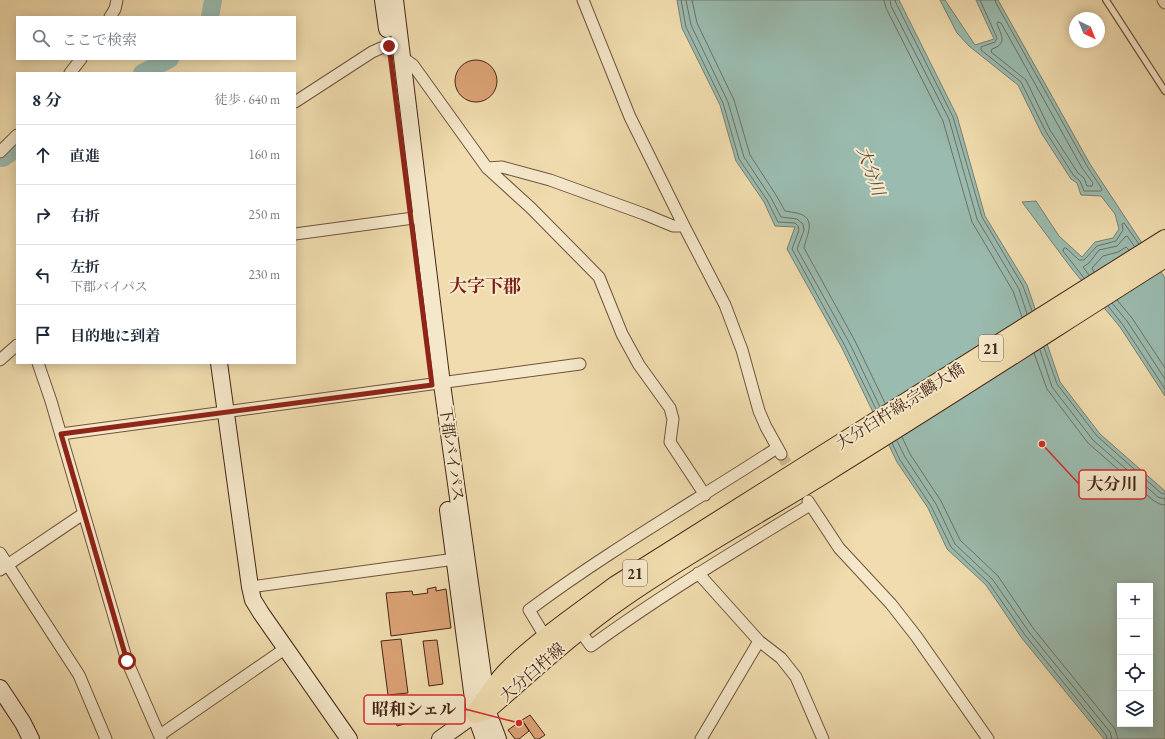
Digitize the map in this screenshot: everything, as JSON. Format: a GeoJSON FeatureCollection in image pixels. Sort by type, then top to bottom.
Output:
{"type":"FeatureCollection","features":[{"type":"Feature","properties":{"kind":"main road","name":"大分臼杵線;宗麟大橋"},"geometry":{"type":"LineString","coordinates":[[823,465],[1165,239]]}},
{"type":"Feature","properties":{"kind":"main road","name":"大分臼杵線;宗麟大橋"},"geometry":{"type":"LineString","coordinates":[[823,465],[1165,258]]}},
{"type":"Feature","properties":{"kind":"main road","name":"大分臼杵線"},"geometry":{"type":"LineString","coordinates":[[483,707],[621,599],[823,465]]}},
{"type":"Feature","properties":{"kind":"main road","name":"大分臼杵線"},"geometry":{"type":"LineString","coordinates":[[483,707],[508,670],[546,638],[616,585],[823,465]]}},
{"type":"Feature","properties":{"kind":"street"},"geometry":{"type":"LineString","coordinates":[[111,16],[115,9],[117,0]]}},
{"type":"Feature","properties":{"kind":"street","name":"下郡バイパス"},"geometry":{"type":"LineString","coordinates":[[384,0],[389,46],[416,218],[437,384],[483,707],[484,739]]}},
{"type":"Feature","properties":{"kind":"street","name":"下郡バイパス"},"geometry":{"type":"LineString","coordinates":[[395,0],[402,57],[416,218]]}},
{"type":"Feature","properties":{"kind":"street"},"geometry":{"type":"LineString","coordinates":[[546,638],[528,610],[571,579],[705,495],[779,451],[759,411],[742,350],[725,304],[684,226],[630,117],[583,0]]}},
{"type":"Feature","properties":{"kind":"street"},"geometry":{"type":"LineString","coordinates":[[296,101],[372,52],[389,46]]}},
{"type":"Feature","properties":{"kind":"street"},"geometry":{"type":"LineString","coordinates":[[402,57],[413,65],[487,168],[532,208],[599,277],[622,334],[639,365],[670,408],[673,419],[670,442],[705,495]]}},
{"type":"Feature","properties":{"kind":"street"},"geometry":{"type":"LineString","coordinates":[[71,72],[80,60]]}},
{"type":"Feature","properties":{"kind":"street"},"geometry":{"type":"LineString","coordinates":[[0,152],[16,135]]}},
{"type":"Feature","properties":{"kind":"street"},"geometry":{"type":"LineString","coordinates":[[487,168],[502,167],[550,180],[673,226],[684,226]]}},
{"type":"Feature","properties":{"kind":"street"},"geometry":{"type":"LineString","coordinates":[[296,234],[416,218]]}},
{"type":"Feature","properties":{"kind":"street"},"geometry":{"type":"LineString","coordinates":[[0,360],[16,346]]}},
{"type":"Feature","properties":{"kind":"street"},"geometry":{"type":"LineString","coordinates":[[38,364],[61,434],[127,661],[160,737],[286,648]]}},
{"type":"Feature","properties":{"kind":"street"},"geometry":{"type":"LineString","coordinates":[[220,364],[253,600],[261,614],[349,739]]}},
{"type":"Feature","properties":{"kind":"street"},"geometry":{"type":"LineString","coordinates":[[61,434],[580,364]]}},
{"type":"Feature","properties":{"kind":"street","name":"下郡バイパス"},"geometry":{"type":"LineString","coordinates":[[437,384],[455,559],[483,707],[498,739]]}},
{"type":"Feature","properties":{"kind":"street"},"geometry":{"type":"LineString","coordinates":[[580,631],[591,646],[615,628],[698,573],[809,503],[839,548],[891,604],[916,636],[988,739]]}},
{"type":"Feature","properties":{"kind":"street"},"geometry":{"type":"LineString","coordinates":[[4,567],[84,514]]}},
{"type":"Feature","properties":{"kind":"street"},"geometry":{"type":"LineString","coordinates":[[0,553],[4,567],[84,685],[106,739]]}},
{"type":"Feature","properties":{"kind":"street"},"geometry":{"type":"LineString","coordinates":[[250,587],[455,559]]}},
{"type":"Feature","properties":{"kind":"street"},"geometry":{"type":"LineString","coordinates":[[698,573],[759,641],[781,658],[796,676],[823,739]]}},
{"type":"Feature","properties":{"kind":"street"},"geometry":{"type":"LineString","coordinates":[[701,739],[759,641]]}},
{"type":"Feature","properties":{"kind":"street"},"geometry":{"type":"LineString","coordinates":[[0,688],[31,739]]}},
{"type":"Feature","properties":{"kind":"street"},"geometry":{"type":"LineString","coordinates":[[440,739],[483,707]]}},
{"type":"Feature","properties":{"kind":"lane"},"geometry":{"type":"LineString","coordinates":[[1106,0],[1165,91]]}},
{"type":"Feature","properties":{"kind":"water"},"geometry":{"type":"Polygon","coordinates":[[[677,0],[899,0],[957,116],[985,216],[1027,285],[1060,382],[1100,434],[1165,491],[1165,739],[1104,739],[1021,637],[986,585],[947,549],[928,508],[897,462],[842,348],[787,249],[795,227],[775,226],[764,202],[736,161],[720,105],[682,28],[677,0]]]}},
{"type":"Feature","properties":{"kind":"water"},"geometry":{"type":"Polygon","coordinates":[[[940,0],[945,0],[975,45],[994,39],[976,0],[998,0],[1090,164],[1165,278],[1165,396],[1120,327],[1072,269],[1022,202],[1036,201],[1059,236],[1082,257],[1095,242],[1113,238],[1119,229],[1115,214],[1101,196],[1081,195],[1077,183],[1071,179],[1042,134],[1018,85],[969,46],[957,33],[940,0]]]}},
{"type":"Feature","properties":{"kind":"building"},"geometry":{"type":"Polygon","coordinates":[[[476,60],[491,66],[497,81],[491,96],[476,102],[461,96],[455,81],[461,66],[476,60]]]}},
{"type":"Feature","properties":{"kind":"building"},"geometry":{"type":"Polygon","coordinates":[[[436,587],[436,591],[446,589],[451,628],[391,636],[386,593],[412,591],[413,595],[428,593],[427,589],[436,587]]]}},
{"type":"Feature","properties":{"kind":"building"},"geometry":{"type":"Polygon","coordinates":[[[401,639],[408,693],[388,695],[381,641],[401,639]]]}},
{"type":"Feature","properties":{"kind":"building"},"geometry":{"type":"Polygon","coordinates":[[[437,640],[443,684],[429,686],[423,641],[437,640]]]}},
{"type":"Feature","properties":{"kind":"building"},"geometry":{"type":"Polygon","coordinates":[[[399,704],[404,724],[397,726],[392,705],[399,704]]]}},
{"type":"Feature","properties":{"kind":"building"},"geometry":{"type":"Polygon","coordinates":[[[530,715],[545,735],[539,739],[535,739],[522,720],[530,715]]]}},
{"type":"Feature","properties":{"kind":"building"},"geometry":{"type":"Polygon","coordinates":[[[522,720],[529,731],[519,739],[515,739],[508,730],[522,720]]]}},
{"type":"Feature","properties":{"kind":"waterway"},"geometry":{"type":"LineString","coordinates":[[210,16],[213,0]]}},
{"type":"Feature","properties":{"kind":"waterway"},"geometry":{"type":"LineString","coordinates":[[144,72],[168,60]]}},
{"type":"Feature","properties":{"kind":"waterway"},"geometry":{"type":"LineString","coordinates":[[3,158],[16,149]]}},
{"type":"Feature","properties":{"kind":"tunnel"},"geometry":{"type":"LineString","coordinates":[[781,454],[795,478]]}},
{"type":"Feature","properties":{"kind":"place","name":"大分川"},"geometry":{"type":"Point","coordinates":[1042,444]}},
{"type":"Feature","properties":{"kind":"place","name":"昭和シェル"},"geometry":{"type":"Point","coordinates":[519,723]}},
{"type":"Feature","properties":{"kind":"district","name":"大字下郡"},"geometry":{"type":"Point","coordinates":[485,285]}},
{"type":"Feature","properties":{"kind":"route"},"geometry":{"type":"LineString","coordinates":[[127,661],[61,434],[432,385],[389,46]]}}]}
